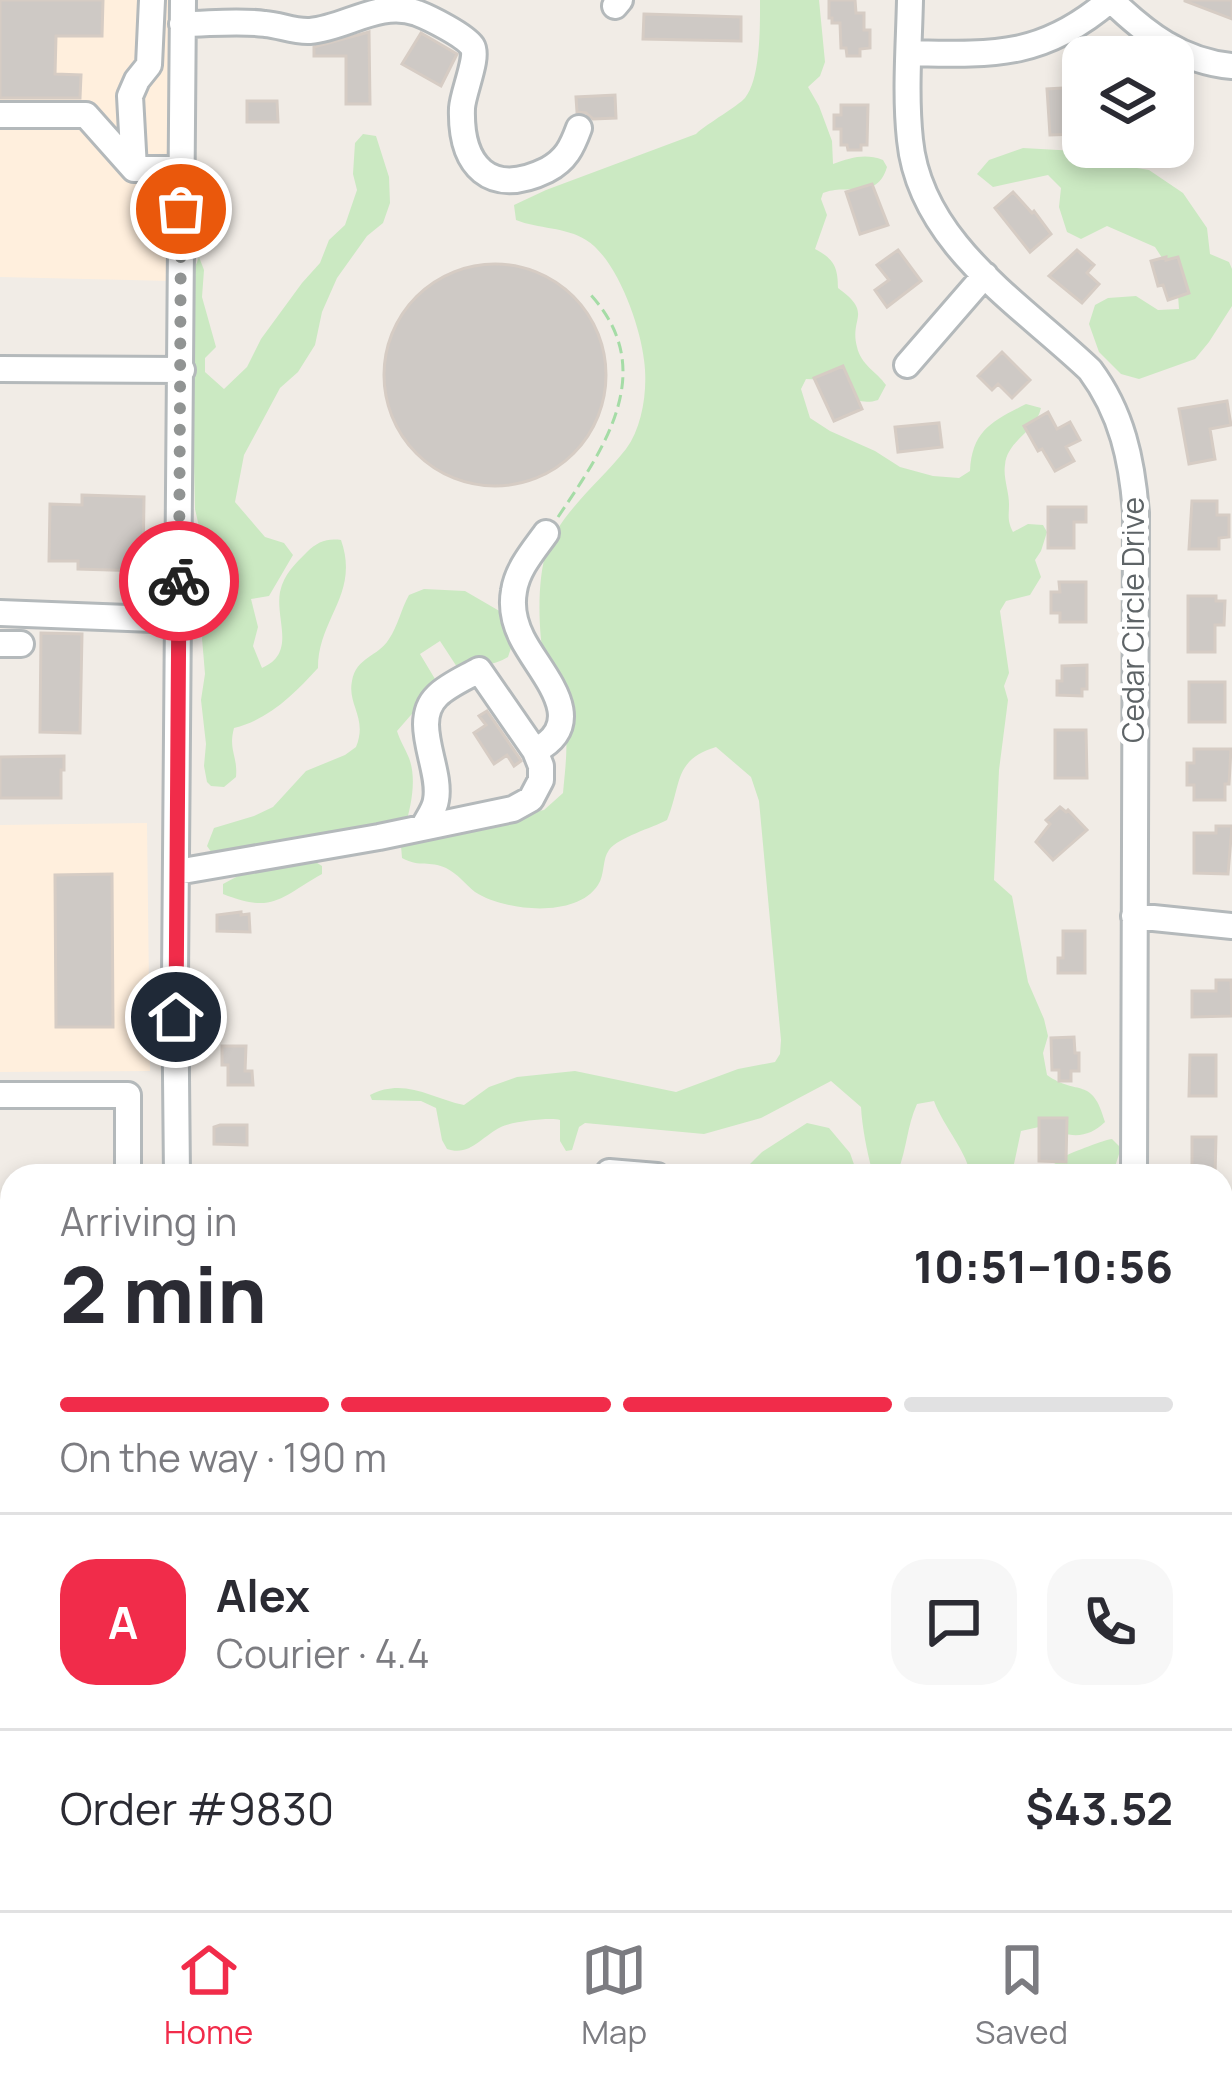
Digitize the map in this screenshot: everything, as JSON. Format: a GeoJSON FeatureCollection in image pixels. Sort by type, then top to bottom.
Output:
{"type":"FeatureCollection","features":[{"type":"Feature","properties":{"kind":"street"},"geometry":{"type":"LineString","coordinates":[[134,169],[130,96],[149,65],[152,0]]}},
{"type":"Feature","properties":{"kind":"street","name":"Cedar Circle Drive"},"geometry":{"type":"LineString","coordinates":[[910,0],[910,138],[921,188],[946,234],[1090,370],[1117,414],[1128,448],[1136,513],[1134,1164]]}},
{"type":"Feature","properties":{"kind":"street"},"geometry":{"type":"LineString","coordinates":[[909,53],[974,54],[1027,48],[1075,26],[1111,0],[1175,50],[1232,66]]}},
{"type":"Feature","properties":{"kind":"street"},"geometry":{"type":"LineString","coordinates":[[177,1164],[182,12],[293,31],[310,31],[362,14],[406,10],[432,20],[473,47],[462,107],[464,124],[472,159],[489,178],[517,178],[549,169],[569,152],[579,128]]}},
{"type":"Feature","properties":{"kind":"street"},"geometry":{"type":"LineString","coordinates":[[0,115],[86,116],[134,169],[181,169]]}},
{"type":"Feature","properties":{"kind":"street"},"geometry":{"type":"LineString","coordinates":[[907,365],[985,274]]}},
{"type":"Feature","properties":{"kind":"street"},"geometry":{"type":"LineString","coordinates":[[0,369],[182,370]]}},
{"type":"Feature","properties":{"kind":"street"},"geometry":{"type":"LineString","coordinates":[[535,752],[556,732],[560,702],[519,632],[514,590],[521,569],[546,532]]}},
{"type":"Feature","properties":{"kind":"street"},"geometry":{"type":"LineString","coordinates":[[0,613],[179,620]]}},
{"type":"Feature","properties":{"kind":"street"},"geometry":{"type":"LineString","coordinates":[[177,872],[379,837],[523,805],[541,781],[541,766],[479,670],[430,704],[436,803],[424,826]]}},
{"type":"Feature","properties":{"kind":"street"},"geometry":{"type":"LineString","coordinates":[[1134,916],[1232,926]]}},
{"type":"Feature","properties":{"kind":"street"},"geometry":{"type":"LineString","coordinates":[[0,1095],[128,1095],[128,1164]]}},
{"type":"Feature","properties":{"kind":"path"},"geometry":{"type":"LineString","coordinates":[[546,532],[615,424],[623,393],[624,365],[616,333],[590,293]]}},
{"type":"Feature","properties":{"kind":"shaded area"},"geometry":{"type":"Polygon","coordinates":[[[0,0],[177,0],[173,281],[0,277],[0,0]]]}},
{"type":"Feature","properties":{"kind":"shaded area"},"geometry":{"type":"Polygon","coordinates":[[[147,823],[150,1071],[0,1072],[0,825],[147,823]]]}},
{"type":"Feature","properties":{"kind":"green space"},"geometry":{"type":"Polygon","coordinates":[[[760,0],[819,0],[825,62],[820,76],[808,87],[832,141],[833,164],[870,157],[883,160],[887,167],[869,188],[823,193],[827,215],[815,249],[831,260],[838,288],[855,304],[859,353],[886,385],[878,400],[864,402],[829,380],[806,379],[801,389],[810,418],[900,467],[959,478],[970,471],[975,446],[986,428],[1026,404],[1041,408],[1005,465],[1013,532],[1028,524],[1043,525],[1047,532],[1035,560],[1041,577],[1030,595],[1006,601],[1000,611],[1009,673],[1004,686],[1008,700],[994,880],[1012,896],[1028,982],[1048,1036],[1043,1053],[1047,1075],[1089,1092],[1105,1122],[1077,1135],[1048,1125],[1021,1131],[1014,1164],[966,1164],[934,1101],[917,1104],[900,1164],[871,1164],[861,1107],[831,1081],[761,1118],[704,1134],[585,1123],[579,1127],[572,1150],[566,1151],[560,1141],[560,1120],[555,1119],[506,1125],[469,1148],[447,1149],[436,1108],[421,1101],[372,1100],[370,1095],[406,1088],[464,1105],[489,1087],[517,1077],[575,1071],[676,1092],[738,1069],[775,1062],[780,1054],[759,801],[751,777],[716,747],[686,766],[667,820],[614,845],[598,885],[574,903],[539,908],[503,904],[475,892],[446,868],[402,858],[401,846],[411,836],[544,810],[563,793],[565,729],[541,634],[544,561],[562,523],[626,449],[643,406],[642,346],[625,294],[608,262],[578,236],[516,220],[514,205],[696,134],[745,98],[757,65],[760,0]]]}},
{"type":"Feature","properties":{"kind":"green space"},"geometry":{"type":"Polygon","coordinates":[[[363,134],[376,136],[389,177],[390,203],[383,223],[367,236],[337,278],[322,312],[315,345],[298,372],[280,388],[244,455],[235,502],[265,537],[284,543],[293,555],[269,596],[251,599],[258,627],[253,646],[262,668],[273,662],[282,645],[279,603],[284,580],[318,543],[341,540],[345,559],[342,591],[324,634],[318,668],[270,712],[234,728],[236,777],[224,787],[211,786],[204,766],[201,700],[202,638],[210,612],[195,509],[190,280],[199,257],[204,270],[202,297],[216,347],[205,358],[205,372],[224,389],[247,367],[261,339],[320,263],[329,240],[345,225],[357,190],[355,143],[363,134]]]}},
{"type":"Feature","properties":{"kind":"green space"},"geometry":{"type":"Polygon","coordinates":[[[1023,148],[1062,150],[1062,168],[1149,170],[1183,193],[1207,228],[1210,254],[1229,262],[1232,269],[1232,306],[1195,359],[1139,379],[1121,374],[1099,352],[1089,324],[1095,305],[1108,298],[1136,296],[1158,310],[1179,309],[1177,281],[1155,247],[1107,226],[1081,239],[1067,232],[1059,207],[1061,188],[1048,175],[993,187],[977,174],[989,160],[1023,148]]]}},
{"type":"Feature","properties":{"kind":"green space"},"geometry":{"type":"Polygon","coordinates":[[[424,589],[465,591],[508,616],[514,639],[508,657],[459,670],[440,641],[420,654],[438,684],[397,731],[413,775],[405,827],[214,856],[207,846],[214,828],[273,807],[306,771],[356,747],[360,728],[351,690],[354,673],[389,639],[409,595],[424,589]]]}},
{"type":"Feature","properties":{"kind":"green space"},"geometry":{"type":"Polygon","coordinates":[[[283,861],[314,861],[322,866],[322,874],[265,903],[223,894],[223,884],[283,861]]]}},
{"type":"Feature","properties":{"kind":"green space"},"geometry":{"type":"Polygon","coordinates":[[[807,1123],[829,1128],[854,1164],[750,1164],[807,1123]]]}},
{"type":"Feature","properties":{"kind":"green space"},"geometry":{"type":"Polygon","coordinates":[[[1112,1139],[1121,1148],[1116,1164],[1054,1164],[1112,1139]]]}},
{"type":"Feature","properties":{"kind":"building"},"geometry":{"type":"Polygon","coordinates":[[[0,0],[103,0],[102,36],[56,36],[55,74],[81,75],[80,98],[0,98],[0,0]]]}},
{"type":"Feature","properties":{"kind":"building"},"geometry":{"type":"Polygon","coordinates":[[[829,0],[855,0],[856,13],[864,13],[870,48],[860,49],[860,56],[847,56],[846,48],[841,48],[840,23],[829,18],[829,0]]]}},
{"type":"Feature","properties":{"kind":"building"},"geometry":{"type":"Polygon","coordinates":[[[1232,0],[1232,19],[1185,1],[1232,0]]]}},
{"type":"Feature","properties":{"kind":"building"},"geometry":{"type":"Polygon","coordinates":[[[644,14],[741,17],[741,41],[643,39],[644,14]]]}},
{"type":"Feature","properties":{"kind":"building"},"geometry":{"type":"Polygon","coordinates":[[[369,32],[370,104],[346,104],[346,56],[314,56],[314,47],[369,32]]]}},
{"type":"Feature","properties":{"kind":"building"},"geometry":{"type":"Polygon","coordinates":[[[421,33],[457,54],[441,86],[402,64],[421,33]]]}},
{"type":"Feature","properties":{"kind":"building"},"geometry":{"type":"Polygon","coordinates":[[[1062,88],[1062,135],[1050,135],[1047,89],[1062,88]]]}},
{"type":"Feature","properties":{"kind":"building"},"geometry":{"type":"Polygon","coordinates":[[[615,95],[616,118],[593,119],[577,112],[576,97],[615,95]]]}},
{"type":"Feature","properties":{"kind":"building"},"geometry":{"type":"Polygon","coordinates":[[[247,101],[277,101],[278,122],[247,122],[247,101]]]}},
{"type":"Feature","properties":{"kind":"building"},"geometry":{"type":"Polygon","coordinates":[[[841,105],[868,105],[867,145],[861,145],[861,150],[841,145],[841,129],[834,129],[834,115],[841,115],[841,105]]]}},
{"type":"Feature","properties":{"kind":"building"},"geometry":{"type":"Polygon","coordinates":[[[872,184],[888,225],[860,234],[846,192],[872,184]]]}},
{"type":"Feature","properties":{"kind":"building"},"geometry":{"type":"Polygon","coordinates":[[[1013,192],[1051,234],[1030,252],[995,208],[1013,192]]]}},
{"type":"Feature","properties":{"kind":"building"},"geometry":{"type":"Polygon","coordinates":[[[898,250],[921,281],[887,307],[875,290],[889,280],[877,265],[898,250]]]}},
{"type":"Feature","properties":{"kind":"building"},"geometry":{"type":"Polygon","coordinates":[[[1077,250],[1094,265],[1087,273],[1099,284],[1082,303],[1049,276],[1077,250]]]}},
{"type":"Feature","properties":{"kind":"building"},"geometry":{"type":"Polygon","coordinates":[[[1178,257],[1189,293],[1168,300],[1151,261],[1178,257]]]}},
{"type":"Feature","properties":{"kind":"building"},"geometry":{"type":"Polygon","coordinates":[[[495,264],[537,273],[573,297],[597,333],[606,375],[597,417],[573,453],[537,477],[495,486],[453,477],[417,453],[393,417],[384,375],[393,333],[417,297],[453,273],[495,264]]]}},
{"type":"Feature","properties":{"kind":"building"},"geometry":{"type":"Polygon","coordinates":[[[1002,352],[1030,380],[1012,398],[998,384],[992,390],[978,376],[1002,352]]]}},
{"type":"Feature","properties":{"kind":"building"},"geometry":{"type":"Polygon","coordinates":[[[843,366],[862,409],[834,421],[814,378],[843,366]]]}},
{"type":"Feature","properties":{"kind":"building"},"geometry":{"type":"Polygon","coordinates":[[[1227,401],[1231,425],[1210,429],[1215,459],[1189,464],[1179,409],[1227,401]]]}},
{"type":"Feature","properties":{"kind":"building"},"geometry":{"type":"Polygon","coordinates":[[[1048,412],[1057,429],[1070,422],[1080,440],[1066,447],[1074,461],[1055,471],[1024,426],[1048,412]]]}},
{"type":"Feature","properties":{"kind":"building"},"geometry":{"type":"Polygon","coordinates":[[[939,423],[942,447],[898,452],[895,427],[939,423]]]}},
{"type":"Feature","properties":{"kind":"building"},"geometry":{"type":"Polygon","coordinates":[[[82,495],[144,497],[143,571],[78,569],[78,561],[49,561],[50,504],[82,505],[82,495]]]}},
{"type":"Feature","properties":{"kind":"building"},"geometry":{"type":"Polygon","coordinates":[[[1192,501],[1217,501],[1217,515],[1229,515],[1229,537],[1219,538],[1219,549],[1189,549],[1192,501]]]}},
{"type":"Feature","properties":{"kind":"building"},"geometry":{"type":"Polygon","coordinates":[[[1048,507],[1086,507],[1086,522],[1074,522],[1074,548],[1048,548],[1048,507]]]}},
{"type":"Feature","properties":{"kind":"building"},"geometry":{"type":"Polygon","coordinates":[[[1059,582],[1086,582],[1086,622],[1060,622],[1060,613],[1051,613],[1051,592],[1060,592],[1059,582]]]}},
{"type":"Feature","properties":{"kind":"building"},"geometry":{"type":"Polygon","coordinates":[[[1188,596],[1216,596],[1216,601],[1225,601],[1224,625],[1215,625],[1215,652],[1188,652],[1188,596]]]}},
{"type":"Feature","properties":{"kind":"building"},"geometry":{"type":"Polygon","coordinates":[[[41,633],[82,634],[80,733],[40,732],[41,633]]]}},
{"type":"Feature","properties":{"kind":"building"},"geometry":{"type":"Polygon","coordinates":[[[1087,665],[1087,689],[1082,689],[1082,696],[1057,695],[1062,666],[1087,665]]]}},
{"type":"Feature","properties":{"kind":"building"},"geometry":{"type":"Polygon","coordinates":[[[1189,682],[1225,682],[1225,722],[1189,722],[1189,682]]]}},
{"type":"Feature","properties":{"kind":"building"},"geometry":{"type":"Polygon","coordinates":[[[487,711],[521,761],[514,766],[507,755],[494,764],[474,733],[486,725],[479,716],[487,711]]]}},
{"type":"Feature","properties":{"kind":"building"},"geometry":{"type":"Polygon","coordinates":[[[1055,730],[1086,730],[1087,778],[1055,778],[1055,730]]]}},
{"type":"Feature","properties":{"kind":"building"},"geometry":{"type":"Polygon","coordinates":[[[1194,749],[1231,749],[1225,800],[1194,800],[1194,785],[1187,785],[1187,763],[1194,763],[1194,749]]]}},
{"type":"Feature","properties":{"kind":"building"},"geometry":{"type":"Polygon","coordinates":[[[64,756],[61,798],[0,798],[0,757],[64,756]]]}},
{"type":"Feature","properties":{"kind":"building"},"geometry":{"type":"Polygon","coordinates":[[[1060,807],[1087,830],[1053,860],[1036,842],[1050,824],[1046,820],[1060,807]]]}},
{"type":"Feature","properties":{"kind":"building"},"geometry":{"type":"Polygon","coordinates":[[[1216,826],[1232,826],[1228,874],[1194,873],[1194,833],[1216,833],[1216,826]]]}},
{"type":"Feature","properties":{"kind":"building"},"geometry":{"type":"Polygon","coordinates":[[[112,874],[113,1027],[56,1027],[55,875],[112,874]]]}},
{"type":"Feature","properties":{"kind":"building"},"geometry":{"type":"Polygon","coordinates":[[[249,914],[250,932],[217,931],[217,915],[249,914]]]}},
{"type":"Feature","properties":{"kind":"building"},"geometry":{"type":"Polygon","coordinates":[[[1063,931],[1085,931],[1085,973],[1058,973],[1063,931]]]}},
{"type":"Feature","properties":{"kind":"building"},"geometry":{"type":"Polygon","coordinates":[[[1216,980],[1231,980],[1232,1016],[1192,1017],[1192,991],[1216,991],[1216,980]]]}},
{"type":"Feature","properties":{"kind":"building"},"geometry":{"type":"Polygon","coordinates":[[[1074,1037],[1079,1071],[1071,1071],[1071,1081],[1059,1081],[1059,1070],[1052,1070],[1051,1038],[1074,1037]]]}},
{"type":"Feature","properties":{"kind":"building"},"geometry":{"type":"Polygon","coordinates":[[[222,1046],[246,1046],[245,1071],[252,1071],[253,1085],[228,1085],[222,1046]]]}},
{"type":"Feature","properties":{"kind":"building"},"geometry":{"type":"Polygon","coordinates":[[[1190,1055],[1216,1055],[1216,1096],[1189,1096],[1190,1055]]]}},
{"type":"Feature","properties":{"kind":"building"},"geometry":{"type":"Polygon","coordinates":[[[1039,1118],[1067,1118],[1066,1162],[1039,1161],[1039,1118]]]}},
{"type":"Feature","properties":{"kind":"building"},"geometry":{"type":"Polygon","coordinates":[[[247,1125],[247,1145],[214,1144],[214,1127],[247,1125]]]}},
{"type":"Feature","properties":{"kind":"building"},"geometry":{"type":"Polygon","coordinates":[[[1192,1137],[1216,1137],[1215,1164],[1192,1164],[1192,1137]]]}},
{"type":"Feature","properties":{"kind":"way so far"},"geometry":{"type":"LineString","coordinates":[[179,581],[181,209]]}},
{"type":"Feature","properties":{"kind":"route"},"geometry":{"type":"LineString","coordinates":[[176,1017],[179,581]]}}]}
